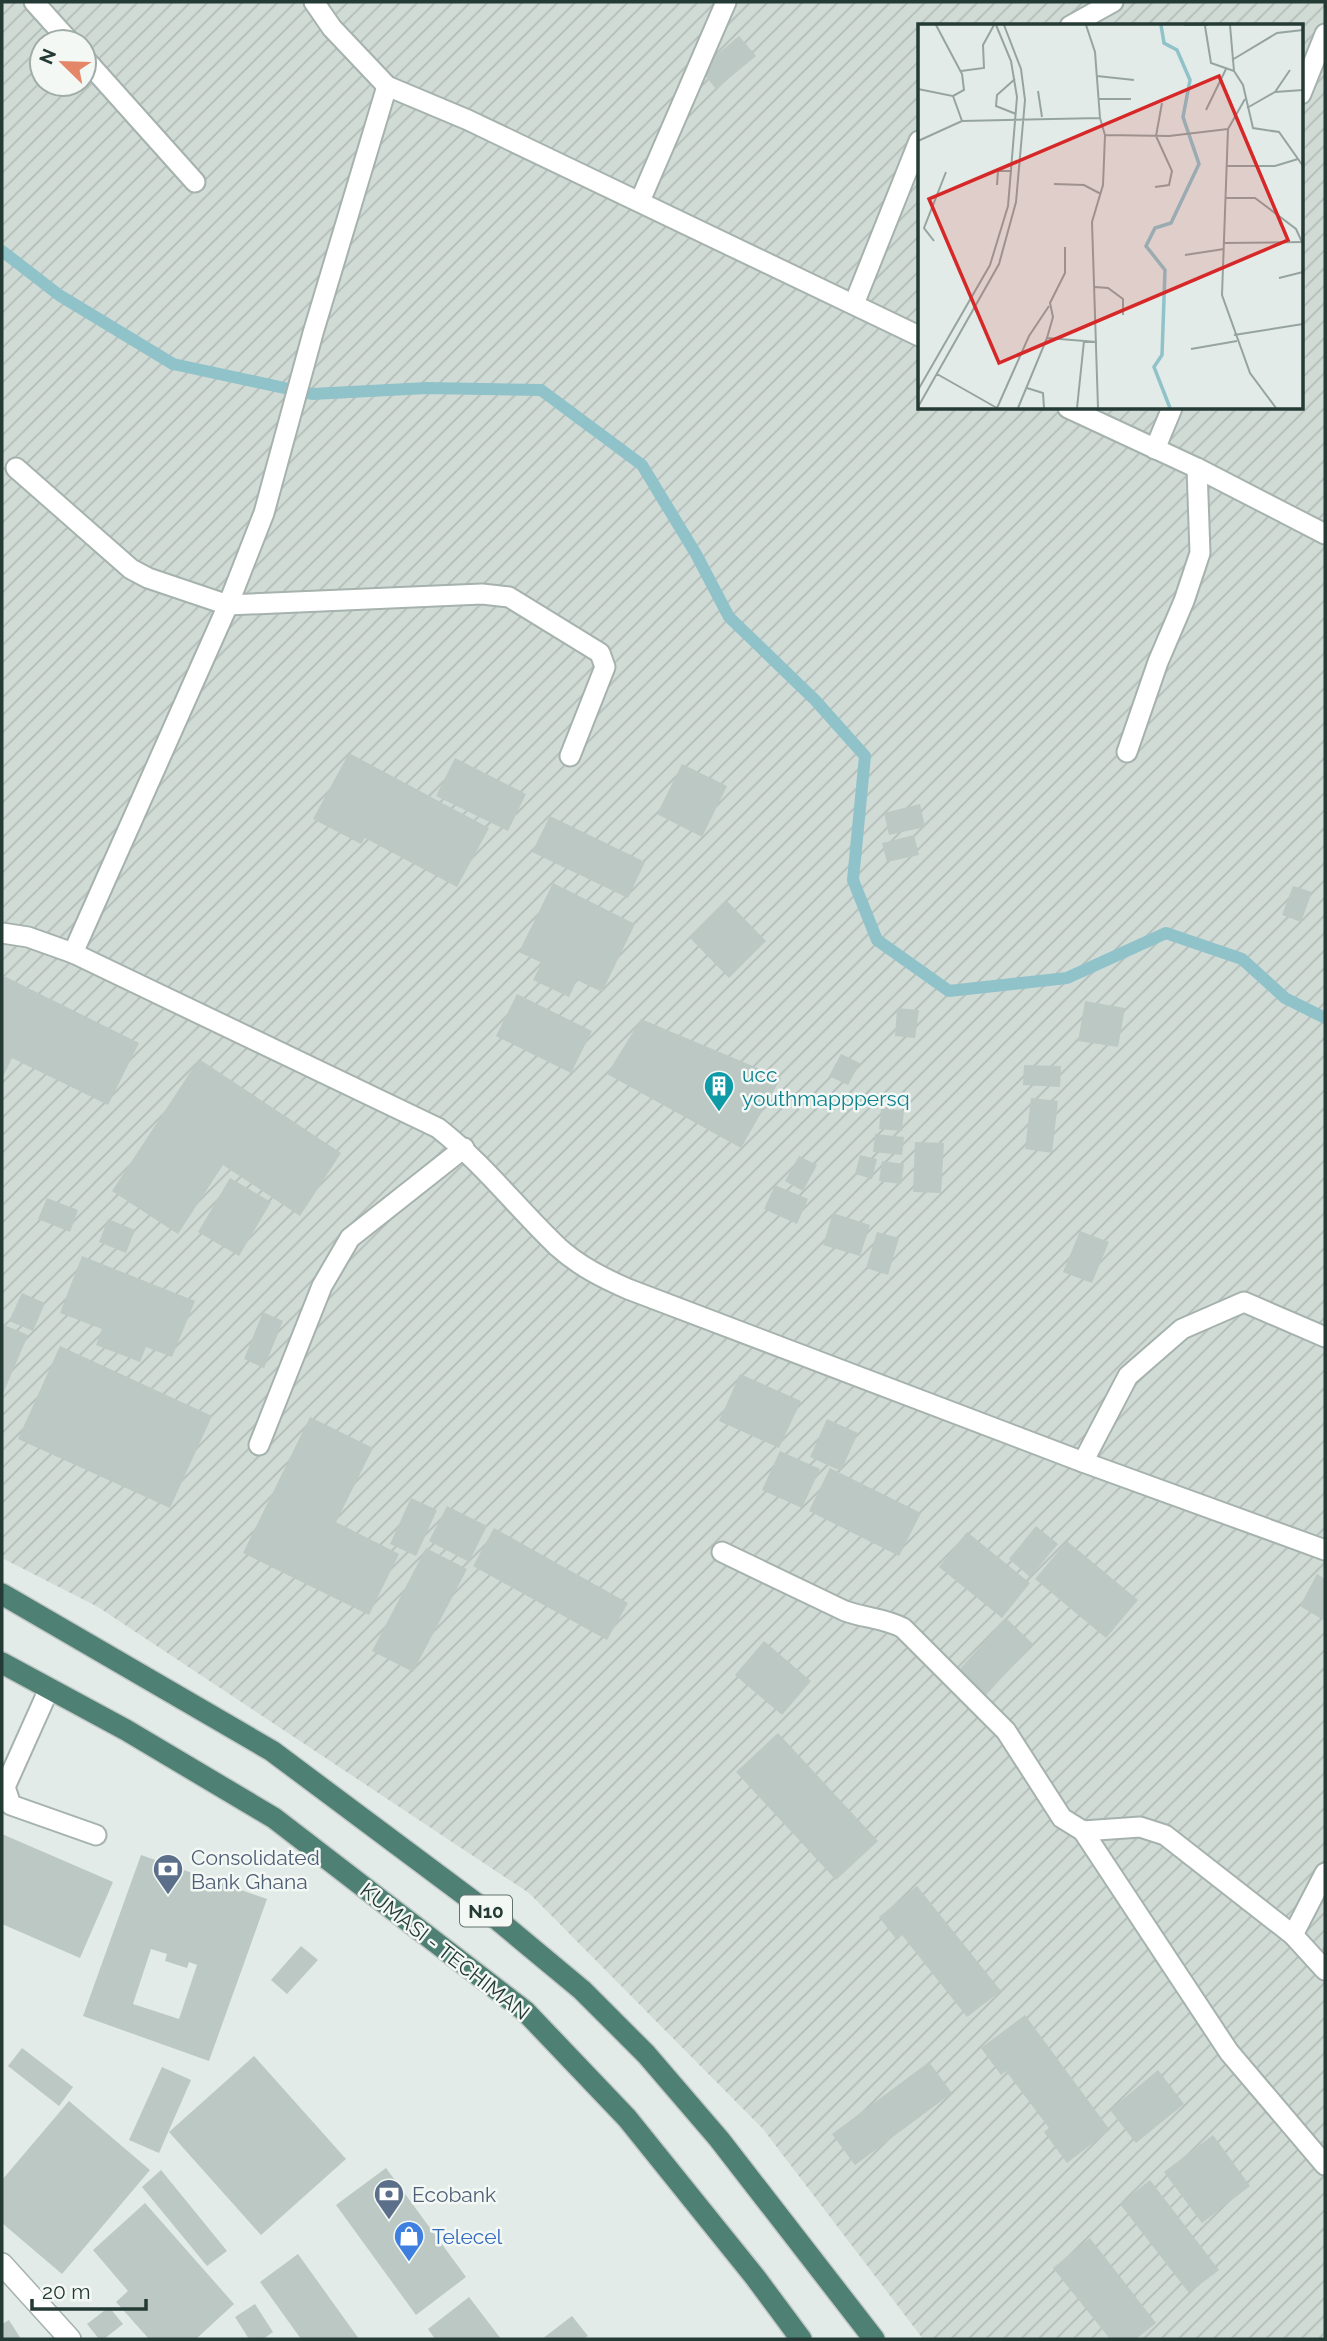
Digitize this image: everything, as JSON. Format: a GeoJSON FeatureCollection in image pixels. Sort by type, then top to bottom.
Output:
{"type":"FeatureCollection","features":[{"type":"Feature","properties":{"kind":"highway","name":"N10"},"geometry":{"type":"LineString","coordinates":[[2,1594],[272,1751],[494,1916],[582,1990],[646,2054],[719,2139],[874,2339]]}},
{"type":"Feature","properties":{"kind":"highway","name":"KUMASI - TECHIMAN"},"geometry":{"type":"LineString","coordinates":[[2,1663],[137,1737],[274,1818],[525,2011],[627,2118],[801,2339]]}},
{"type":"Feature","properties":{"kind":"street"},"geometry":{"type":"LineString","coordinates":[[2,2264],[70,2339]]}},
{"type":"Feature","properties":{"kind":"lane"},"geometry":{"type":"LineString","coordinates":[[34,2],[57,28]]}},
{"type":"Feature","properties":{"kind":"lane"},"geometry":{"type":"LineString","coordinates":[[314,2],[332,28],[387,86],[468,120],[918,336]]}},
{"type":"Feature","properties":{"kind":"lane"},"geometry":{"type":"LineString","coordinates":[[640,201],[726,2]]}},
{"type":"Feature","properties":{"kind":"lane"},"geometry":{"type":"LineString","coordinates":[[1074,24],[1113,2]]}},
{"type":"Feature","properties":{"kind":"lane"},"geometry":{"type":"LineString","coordinates":[[1302,92],[1325,34]]}},
{"type":"Feature","properties":{"kind":"lane"},"geometry":{"type":"LineString","coordinates":[[98,74],[195,182]]}},
{"type":"Feature","properties":{"kind":"lane"},"geometry":{"type":"LineString","coordinates":[[72,953],[228,605],[264,513],[313,333],[387,86]]}},
{"type":"Feature","properties":{"kind":"lane"},"geometry":{"type":"LineString","coordinates":[[854,304],[918,144]]}},
{"type":"Feature","properties":{"kind":"lane"},"geometry":{"type":"LineString","coordinates":[[1072,410],[1197,468],[1325,534]]}},
{"type":"Feature","properties":{"kind":"lane"},"geometry":{"type":"LineString","coordinates":[[1155,449],[1171,410]]}},
{"type":"Feature","properties":{"kind":"lane"},"geometry":{"type":"LineString","coordinates":[[16,468],[131,569],[148,578],[228,605],[482,594],[509,597],[600,653],[606,667],[570,756]]}},
{"type":"Feature","properties":{"kind":"lane"},"geometry":{"type":"LineString","coordinates":[[1127,752],[1200,554],[1197,468]]}},
{"type":"Feature","properties":{"kind":"lane"},"geometry":{"type":"LineString","coordinates":[[2,933],[28,937],[72,953],[438,1128],[464,1148],[559,1248],[591,1272],[664,1305],[1325,1550]]}},
{"type":"Feature","properties":{"kind":"lane"},"geometry":{"type":"LineString","coordinates":[[259,1445],[322,1286],[350,1238],[464,1148]]}},
{"type":"Feature","properties":{"kind":"lane"},"geometry":{"type":"LineString","coordinates":[[1083,1462],[1128,1376],[1182,1329],[1244,1303],[1325,1337]]}},
{"type":"Feature","properties":{"kind":"lane"},"geometry":{"type":"LineString","coordinates":[[722,1552],[845,1611],[890,1621],[902,1628],[1006,1731],[1062,1818],[1083,1831],[1229,2052],[1325,2165]]}},
{"type":"Feature","properties":{"kind":"lane"},"geometry":{"type":"LineString","coordinates":[[49,1689],[5,1787],[11,1805],[96,1835]]}},
{"type":"Feature","properties":{"kind":"lane"},"geometry":{"type":"LineString","coordinates":[[1083,1831],[1140,1827],[1165,1835],[1293,1935],[1325,1970]]}},
{"type":"Feature","properties":{"kind":"lane"},"geometry":{"type":"LineString","coordinates":[[1293,1935],[1325,1873]]}},
{"type":"Feature","properties":{"kind":"shaded area"},"geometry":{"type":"Polygon","coordinates":[[[2,2],[1325,2],[1325,2339],[923,2339],[763,2129],[529,1893],[98,1607],[2,1558],[2,2]]]}},
{"type":"Feature","properties":{"kind":"building"},"geometry":{"type":"Polygon","coordinates":[[[739,36],[756,56],[716,89],[700,69],[739,36]]]}},
{"type":"Feature","properties":{"kind":"building"},"geometry":{"type":"Polygon","coordinates":[[[349,753],[489,828],[457,887],[365,838],[361,844],[313,819],[349,753]]]}},
{"type":"Feature","properties":{"kind":"building"},"geometry":{"type":"Polygon","coordinates":[[[455,758],[526,794],[508,831],[436,796],[455,758]]]}},
{"type":"Feature","properties":{"kind":"building"},"geometry":{"type":"Polygon","coordinates":[[[682,764],[727,786],[702,837],[657,814],[682,764]]]}},
{"type":"Feature","properties":{"kind":"building"},"geometry":{"type":"Polygon","coordinates":[[[920,804],[925,827],[889,835],[884,813],[920,804]]]}},
{"type":"Feature","properties":{"kind":"building"},"geometry":{"type":"Polygon","coordinates":[[[550,816],[645,862],[628,898],[532,852],[550,816]]]}},
{"type":"Feature","properties":{"kind":"building"},"geometry":{"type":"Polygon","coordinates":[[[914,835],[919,855],[887,862],[882,843],[914,835]]]}},
{"type":"Feature","properties":{"kind":"building"},"geometry":{"type":"Polygon","coordinates":[[[553,883],[635,924],[602,992],[577,980],[569,997],[533,980],[542,963],[519,952],[553,883]]]}},
{"type":"Feature","properties":{"kind":"building"},"geometry":{"type":"Polygon","coordinates":[[[1293,886],[1312,892],[1301,922],[1282,915],[1293,886]]]}},
{"type":"Feature","properties":{"kind":"building"},"geometry":{"type":"Polygon","coordinates":[[[726,900],[766,941],[729,978],[689,937],[726,900]]]}},
{"type":"Feature","properties":{"kind":"building"},"geometry":{"type":"Polygon","coordinates":[[[2,975],[139,1043],[108,1105],[12,1058],[2,1079],[2,975]]]}},
{"type":"Feature","properties":{"kind":"building"},"geometry":{"type":"Polygon","coordinates":[[[517,994],[592,1031],[571,1073],[496,1036],[517,994]]]}},
{"type":"Feature","properties":{"kind":"building"},"geometry":{"type":"Polygon","coordinates":[[[1085,1001],[1125,1008],[1118,1047],[1078,1041],[1085,1001]]]}},
{"type":"Feature","properties":{"kind":"building"},"geometry":{"type":"Polygon","coordinates":[[[897,1008],[919,1010],[915,1038],[895,1036],[897,1008]]]}},
{"type":"Feature","properties":{"kind":"building","name":"ucc youthmapppersq"},"geometry":{"type":"Polygon","coordinates":[[[641,1019],[781,1078],[741,1148],[607,1074],[641,1019]]]}},
{"type":"Feature","properties":{"kind":"building"},"geometry":{"type":"Polygon","coordinates":[[[841,1054],[860,1063],[848,1085],[829,1076],[841,1054]]]}},
{"type":"Feature","properties":{"kind":"building"},"geometry":{"type":"Polygon","coordinates":[[[199,1059],[341,1153],[300,1216],[223,1165],[178,1234],[112,1191],[199,1059]]]}},
{"type":"Feature","properties":{"kind":"building"},"geometry":{"type":"Polygon","coordinates":[[[1024,1065],[1061,1066],[1060,1087],[1023,1085],[1024,1065]]]}},
{"type":"Feature","properties":{"kind":"building"},"geometry":{"type":"Polygon","coordinates":[[[1031,1098],[1058,1101],[1052,1153],[1025,1149],[1031,1098]]]}},
{"type":"Feature","properties":{"kind":"building"},"geometry":{"type":"Polygon","coordinates":[[[881,1109],[904,1110],[902,1131],[879,1129],[881,1109]]]}},
{"type":"Feature","properties":{"kind":"building"},"geometry":{"type":"Polygon","coordinates":[[[875,1134],[904,1137],[902,1155],[873,1152],[875,1134]]]}},
{"type":"Feature","properties":{"kind":"building"},"geometry":{"type":"Polygon","coordinates":[[[915,1142],[944,1143],[941,1193],[913,1192],[915,1142]]]}},
{"type":"Feature","properties":{"kind":"building"},"geometry":{"type":"Polygon","coordinates":[[[860,1155],[877,1159],[872,1179],[855,1174],[860,1155]]]}},
{"type":"Feature","properties":{"kind":"building"},"geometry":{"type":"Polygon","coordinates":[[[799,1156],[817,1165],[803,1191],[785,1181],[799,1156]]]}},
{"type":"Feature","properties":{"kind":"building"},"geometry":{"type":"Polygon","coordinates":[[[882,1161],[904,1164],[901,1184],[879,1181],[882,1161]]]}},
{"type":"Feature","properties":{"kind":"building"},"geometry":{"type":"Polygon","coordinates":[[[230,1178],[271,1202],[239,1256],[198,1232],[230,1178]]]}},
{"type":"Feature","properties":{"kind":"building"},"geometry":{"type":"Polygon","coordinates":[[[775,1185],[808,1199],[797,1224],[764,1209],[775,1185]]]}},
{"type":"Feature","properties":{"kind":"building"},"geometry":{"type":"Polygon","coordinates":[[[47,1198],[78,1210],[70,1232],[38,1219],[47,1198]]]}},
{"type":"Feature","properties":{"kind":"building"},"geometry":{"type":"Polygon","coordinates":[[[833,1213],[870,1225],[860,1256],[823,1245],[833,1213]]]}},
{"type":"Feature","properties":{"kind":"building"},"geometry":{"type":"Polygon","coordinates":[[[108,1219],[135,1230],[126,1253],[99,1242],[108,1219]]]}},
{"type":"Feature","properties":{"kind":"building"},"geometry":{"type":"Polygon","coordinates":[[[1080,1231],[1109,1242],[1092,1283],[1063,1272],[1080,1231]]]}},
{"type":"Feature","properties":{"kind":"building"},"geometry":{"type":"Polygon","coordinates":[[[877,1232],[899,1238],[888,1275],[866,1268],[877,1232]]]}},
{"type":"Feature","properties":{"kind":"building"},"geometry":{"type":"Polygon","coordinates":[[[82,1256],[195,1301],[172,1357],[146,1347],[140,1362],[96,1345],[102,1329],[60,1313],[82,1256]]]}},
{"type":"Feature","properties":{"kind":"building"},"geometry":{"type":"Polygon","coordinates":[[[22,1293],[45,1303],[33,1331],[9,1321],[22,1293]]]}},
{"type":"Feature","properties":{"kind":"building"},"geometry":{"type":"Polygon","coordinates":[[[263,1312],[283,1321],[264,1368],[244,1359],[263,1312]]]}},
{"type":"Feature","properties":{"kind":"building"},"geometry":{"type":"Polygon","coordinates":[[[2,1324],[28,1335],[2,1396],[2,1324]]]}},
{"type":"Feature","properties":{"kind":"building"},"geometry":{"type":"Polygon","coordinates":[[[60,1346],[212,1416],[170,1508],[18,1439],[60,1346]]]}},
{"type":"Feature","properties":{"kind":"building"},"geometry":{"type":"Polygon","coordinates":[[[740,1374],[801,1401],[779,1448],[719,1421],[740,1374]]]}},
{"type":"Feature","properties":{"kind":"building"},"geometry":{"type":"Polygon","coordinates":[[[310,1417],[373,1448],[336,1522],[399,1554],[369,1615],[243,1553],[310,1417]]]}},
{"type":"Feature","properties":{"kind":"building"},"geometry":{"type":"Polygon","coordinates":[[[827,1419],[858,1433],[841,1471],[810,1457],[827,1419]]]}},
{"type":"Feature","properties":{"kind":"building"},"geometry":{"type":"Polygon","coordinates":[[[780,1451],[820,1469],[802,1508],[762,1490],[780,1451]]]}},
{"type":"Feature","properties":{"kind":"building"},"geometry":{"type":"Polygon","coordinates":[[[830,1468],[921,1513],[899,1556],[809,1511],[830,1468]]]}},
{"type":"Feature","properties":{"kind":"building"},"geometry":{"type":"Polygon","coordinates":[[[411,1498],[437,1510],[416,1556],[390,1544],[411,1498]]]}},
{"type":"Feature","properties":{"kind":"building"},"geometry":{"type":"Polygon","coordinates":[[[447,1506],[487,1526],[469,1562],[429,1541],[447,1506]]]}},
{"type":"Feature","properties":{"kind":"building"},"geometry":{"type":"Polygon","coordinates":[[[1036,1526],[1058,1544],[1030,1577],[1009,1559],[1036,1526]]]}},
{"type":"Feature","properties":{"kind":"building"},"geometry":{"type":"Polygon","coordinates":[[[494,1528],[628,1603],[607,1640],[473,1566],[494,1528]]]}},
{"type":"Feature","properties":{"kind":"building"},"geometry":{"type":"Polygon","coordinates":[[[967,1532],[1030,1583],[1002,1618],[939,1567],[967,1532]]]}},
{"type":"Feature","properties":{"kind":"building"},"geometry":{"type":"Polygon","coordinates":[[[1067,1541],[1138,1600],[1106,1638],[1035,1579],[1067,1541]]]}},
{"type":"Feature","properties":{"kind":"building"},"geometry":{"type":"Polygon","coordinates":[[[426,1548],[467,1569],[413,1672],[372,1651],[426,1548]]]}},
{"type":"Feature","properties":{"kind":"building"},"geometry":{"type":"Polygon","coordinates":[[[1317,1574],[1325,1579],[1325,1621],[1300,1606],[1317,1574]]]}},
{"type":"Feature","properties":{"kind":"building"},"geometry":{"type":"Polygon","coordinates":[[[1006,1618],[1033,1644],[986,1695],[959,1670],[1006,1618]]]}},
{"type":"Feature","properties":{"kind":"building"},"geometry":{"type":"Polygon","coordinates":[[[764,1641],[811,1681],[782,1715],[735,1675],[764,1641]]]}},
{"type":"Feature","properties":{"kind":"building"},"geometry":{"type":"Polygon","coordinates":[[[778,1733],[878,1841],[836,1880],[736,1772],[778,1733]]]}},
{"type":"Feature","properties":{"kind":"building"},"geometry":{"type":"Polygon","coordinates":[[[2,1834],[113,1882],[80,1958],[2,1924],[2,1834]]]}},
{"type":"Feature","properties":{"kind":"building"},"geometry":{"type":"Polygon","coordinates":[[[141,1855],[267,1899],[209,2061],[83,2016],[141,1855]],[[151,1949],[133,2004],[179,2019],[197,1965],[189,1962],[187,1968],[165,1961],[167,1954],[151,1949]]]}},
{"type":"Feature","properties":{"kind":"building"},"geometry":{"type":"Polygon","coordinates":[[[917,1886],[1001,1991],[967,2017],[902,1935],[897,1940],[879,1917],[917,1886]]]}},
{"type":"Feature","properties":{"kind":"building"},"geometry":{"type":"Polygon","coordinates":[[[301,1946],[318,1960],[287,1994],[271,1980],[301,1946]]]}},
{"type":"Feature","properties":{"kind":"building"},"geometry":{"type":"Polygon","coordinates":[[[1025,2015],[1110,2130],[1067,2163],[1044,2132],[1049,2128],[1006,2071],[1001,2075],[981,2048],[1025,2015]]]}},
{"type":"Feature","properties":{"kind":"building"},"geometry":{"type":"Polygon","coordinates":[[[22,2048],[73,2087],[59,2106],[8,2066],[22,2048]]]}},
{"type":"Feature","properties":{"kind":"building"},"geometry":{"type":"Polygon","coordinates":[[[254,2056],[346,2159],[261,2235],[169,2132],[254,2056]]]}},
{"type":"Feature","properties":{"kind":"building"},"geometry":{"type":"Polygon","coordinates":[[[929,2062],[952,2093],[855,2165],[832,2134],[929,2062]]]}},
{"type":"Feature","properties":{"kind":"building"},"geometry":{"type":"Polygon","coordinates":[[[162,2067],[191,2080],[159,2153],[129,2140],[162,2067]]]}},
{"type":"Feature","properties":{"kind":"building"},"geometry":{"type":"Polygon","coordinates":[[[1158,2070],[1184,2104],[1136,2143],[1110,2110],[1158,2070]]]}},
{"type":"Feature","properties":{"kind":"building"},"geometry":{"type":"Polygon","coordinates":[[[69,2101],[150,2170],[62,2274],[2,2223],[2,2180],[69,2101]]]}},
{"type":"Feature","properties":{"kind":"building"},"geometry":{"type":"Polygon","coordinates":[[[1213,2135],[1250,2186],[1202,2223],[1164,2172],[1213,2135]]]}},
{"type":"Feature","properties":{"kind":"building"},"geometry":{"type":"Polygon","coordinates":[[[386,2168],[466,2277],[416,2315],[336,2205],[386,2168]]]}},
{"type":"Feature","properties":{"kind":"building"},"geometry":{"type":"Polygon","coordinates":[[[161,2170],[227,2251],[207,2266],[142,2187],[161,2170]]]}},
{"type":"Feature","properties":{"kind":"building"},"geometry":{"type":"Polygon","coordinates":[[[1150,2180],[1219,2270],[1189,2293],[1120,2204],[1150,2180]]]}},
{"type":"Feature","properties":{"kind":"building"},"geometry":{"type":"Polygon","coordinates":[[[145,2203],[234,2304],[196,2339],[149,2339],[116,2302],[128,2291],[93,2250],[145,2203]]]}},
{"type":"Feature","properties":{"kind":"building"},"geometry":{"type":"Polygon","coordinates":[[[1090,2238],[1156,2323],[1136,2339],[1110,2339],[1053,2268],[1090,2238]]]}},
{"type":"Feature","properties":{"kind":"building"},"geometry":{"type":"Polygon","coordinates":[[[298,2254],[359,2339],[301,2339],[260,2282],[298,2254]]]}},
{"type":"Feature","properties":{"kind":"building"},"geometry":{"type":"Polygon","coordinates":[[[469,2297],[501,2339],[435,2339],[428,2329],[469,2297]]]}},
{"type":"Feature","properties":{"kind":"building"},"geometry":{"type":"Polygon","coordinates":[[[255,2304],[273,2332],[263,2339],[249,2339],[235,2317],[255,2304]]]}},
{"type":"Feature","properties":{"kind":"building"},"geometry":{"type":"Polygon","coordinates":[[[109,2307],[123,2324],[104,2339],[99,2339],[87,2324],[109,2307]]]}},
{"type":"Feature","properties":{"kind":"building"},"geometry":{"type":"Polygon","coordinates":[[[572,2316],[588,2336],[583,2339],[542,2339],[572,2316]]]}},
{"type":"Feature","properties":{"kind":"building"},"geometry":{"type":"Polygon","coordinates":[[[9,2320],[21,2339],[2,2339],[2,2324],[9,2320]]]}},
{"type":"Feature","properties":{"kind":"waterway"},"geometry":{"type":"LineString","coordinates":[[2,251],[59,295],[173,364],[312,394],[427,388],[541,390],[642,465],[696,554],[729,617],[815,700],[865,756],[853,880],[877,940],[949,991],[1067,978],[1166,933],[1242,959],[1285,998],[1325,1018]]}},
{"type":"Feature","properties":{"kind":"place","name":"ucc youthmapppersq"},"geometry":{"type":"Point","coordinates":[719,1113]}},
{"type":"Feature","properties":{"kind":"place","name":"Consolidated Bank Ghana"},"geometry":{"type":"Point","coordinates":[168,1896]}},
{"type":"Feature","properties":{"kind":"place","name":"Ecobank"},"geometry":{"type":"Point","coordinates":[389,2221]}},
{"type":"Feature","properties":{"kind":"place","name":"Telecel"},"geometry":{"type":"Point","coordinates":[409,2263]}}]}
